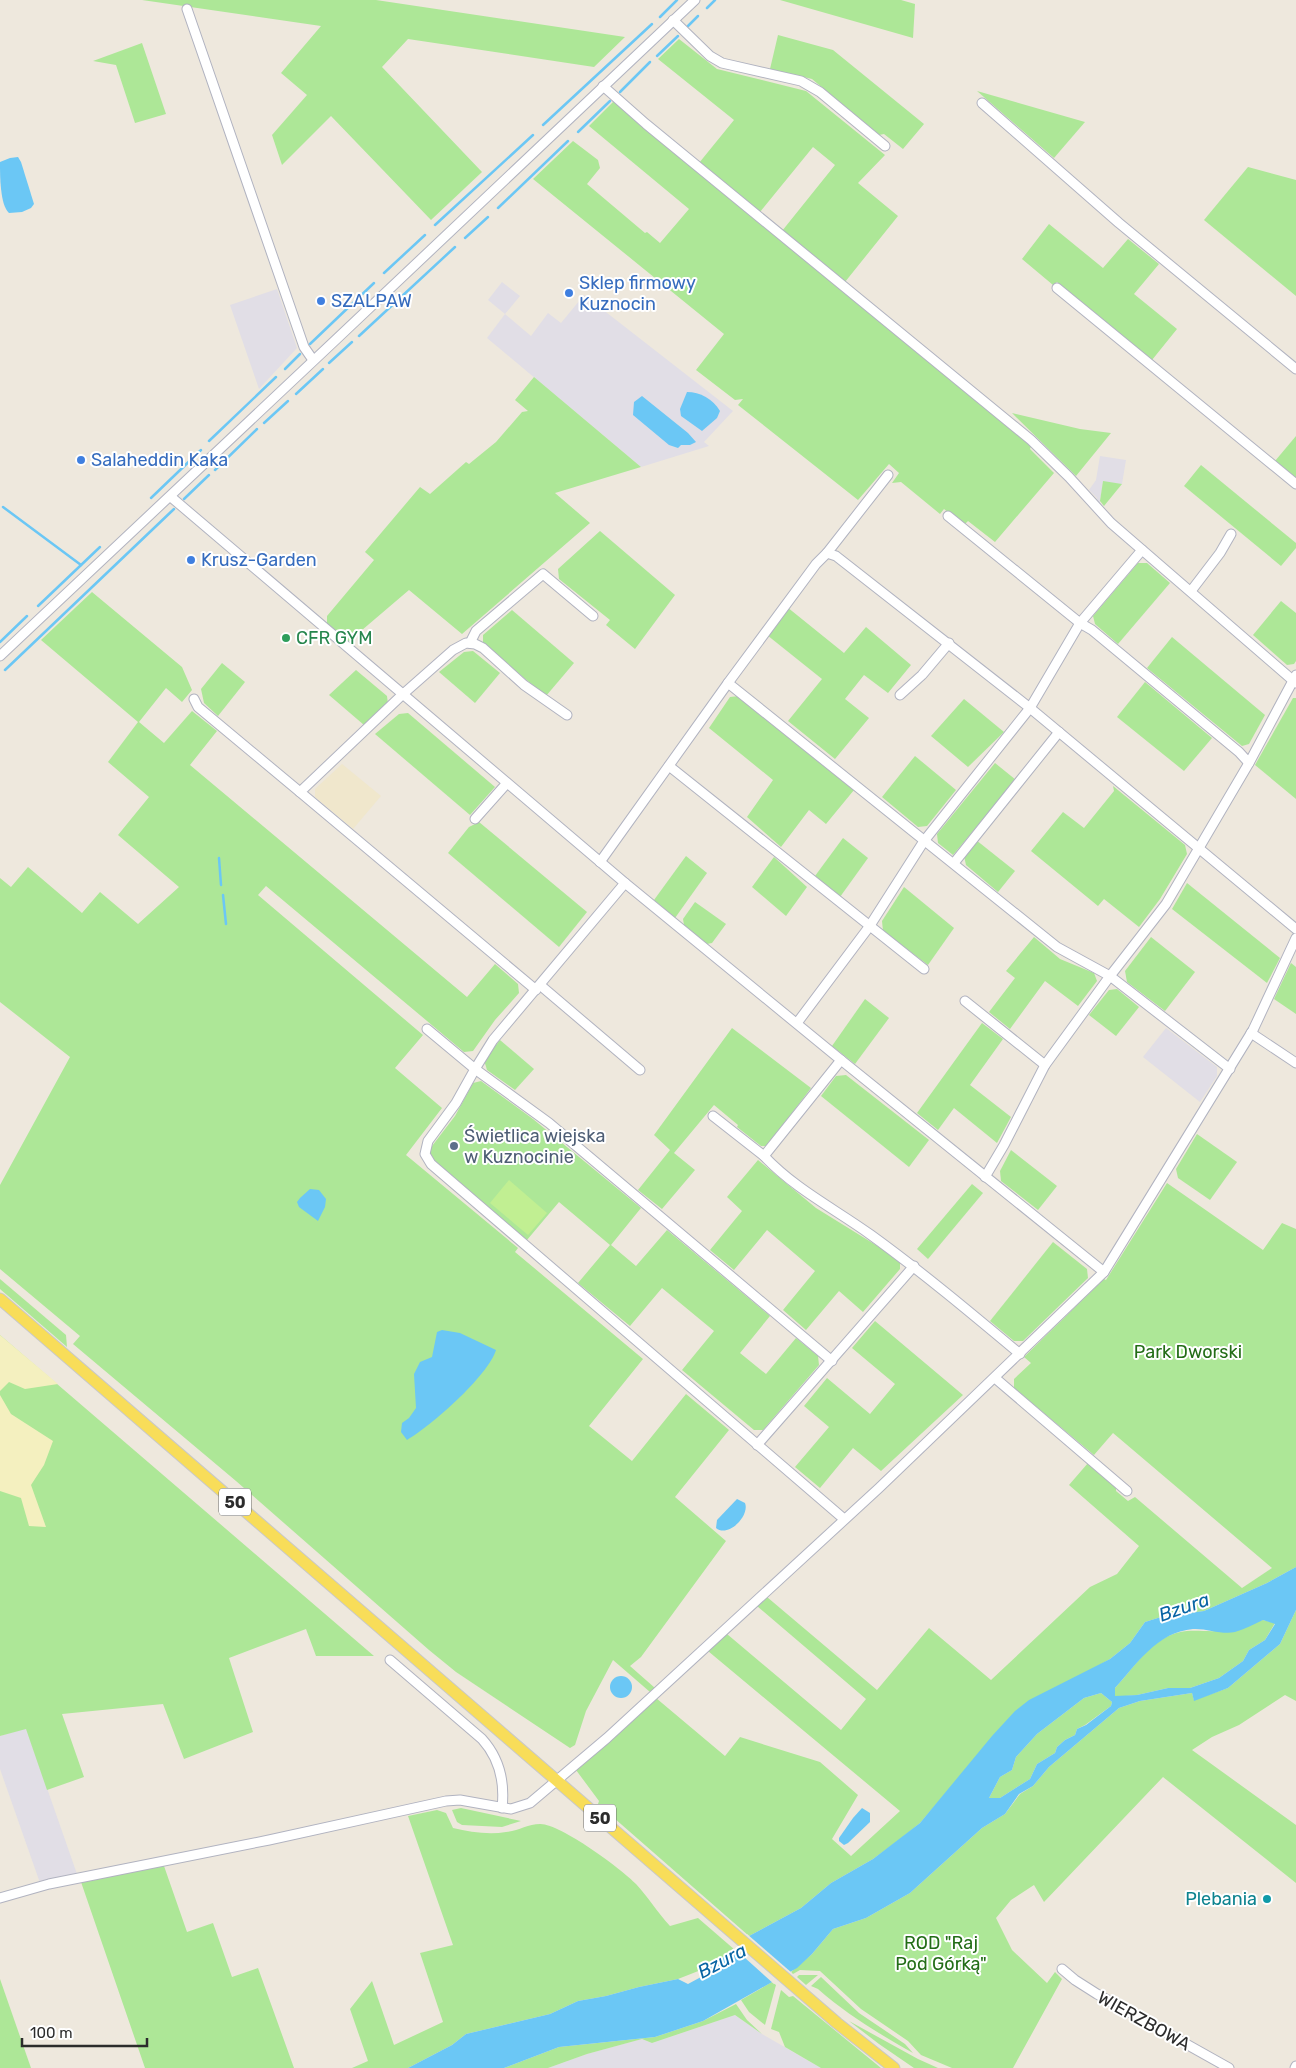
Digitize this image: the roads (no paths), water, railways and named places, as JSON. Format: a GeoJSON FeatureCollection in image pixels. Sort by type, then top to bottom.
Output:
{"type":"FeatureCollection","features":[{"type":"Feature","properties":{"kind":"main road","name":"50"},"geometry":{"type":"LineString","coordinates":[[0,1299],[718,1921],[865,2047],[894,2068]]}},
{"type":"Feature","properties":{"kind":"street"},"geometry":{"type":"LineString","coordinates":[[0,656],[171,497],[312,360],[694,0]]}},
{"type":"Feature","properties":{"kind":"street"},"geometry":{"type":"LineString","coordinates":[[187,8],[304,347],[312,360]]}},
{"type":"Feature","properties":{"kind":"street"},"geometry":{"type":"LineString","coordinates":[[673,20],[710,56],[722,63],[800,81],[820,92],[885,146]]}},
{"type":"Feature","properties":{"kind":"street"},"geometry":{"type":"LineString","coordinates":[[603,86],[646,124],[1031,440],[1069,477],[1111,524],[1295,679],[1249,763],[1166,904],[1045,1064],[1004,1145],[985,1177]]}},
{"type":"Feature","properties":{"kind":"street"},"geometry":{"type":"LineString","coordinates":[[982,103],[1119,223],[1296,369]]}},
{"type":"Feature","properties":{"kind":"street"},"geometry":{"type":"LineString","coordinates":[[1057,288],[1296,484]]}},
{"type":"Feature","properties":{"kind":"street"},"geometry":{"type":"LineString","coordinates":[[600,862],[816,564],[827,553],[888,475]]}},
{"type":"Feature","properties":{"kind":"street"},"geometry":{"type":"LineString","coordinates":[[171,497],[625,883],[840,1060],[1104,1272]]}},
{"type":"Feature","properties":{"kind":"street"},"geometry":{"type":"LineString","coordinates":[[948,516],[1080,623],[1092,630],[1239,752],[1249,763]]}},
{"type":"Feature","properties":{"kind":"street"},"geometry":{"type":"LineString","coordinates":[[1191,591],[1220,553],[1231,534]]}},
{"type":"Feature","properties":{"kind":"street"},"geometry":{"type":"LineString","coordinates":[[797,1023],[869,927],[924,841],[1030,708],[1080,623],[1142,550]]}},
{"type":"Feature","properties":{"kind":"street"},"geometry":{"type":"LineString","coordinates":[[827,553],[836,556],[949,643],[1296,929]]}},
{"type":"Feature","properties":{"kind":"street"},"geometry":{"type":"LineString","coordinates":[[470,643],[476,631],[543,574],[593,616]]}},
{"type":"Feature","properties":{"kind":"street"},"geometry":{"type":"LineString","coordinates":[[300,792],[402,695],[453,650],[466,643],[483,648],[524,685],[567,715]]}},
{"type":"Feature","properties":{"kind":"street"},"geometry":{"type":"LineString","coordinates":[[900,695],[922,675],[949,643]]}},
{"type":"Feature","properties":{"kind":"street"},"geometry":{"type":"LineString","coordinates":[[728,683],[1057,947],[1110,976],[1230,1069]]}},
{"type":"Feature","properties":{"kind":"street"},"geometry":{"type":"LineString","coordinates":[[194,699],[198,707],[300,792],[640,1070]]}},
{"type":"Feature","properties":{"kind":"street"},"geometry":{"type":"LineString","coordinates":[[954,863],[1059,732]]}},
{"type":"Feature","properties":{"kind":"street"},"geometry":{"type":"LineString","coordinates":[[669,766],[924,970]]}},
{"type":"Feature","properties":{"kind":"street"},"geometry":{"type":"LineString","coordinates":[[475,819],[507,783]]}},
{"type":"Feature","properties":{"kind":"street"},"geometry":{"type":"LineString","coordinates":[[625,883],[493,1040],[474,1069],[456,1103],[428,1141],[425,1154],[431,1164],[844,1520]]}},
{"type":"Feature","properties":{"kind":"street"},"geometry":{"type":"LineString","coordinates":[[0,1898],[49,1884],[269,1840],[446,1801],[460,1800],[502,1808],[518,1808],[530,1803],[655,1694],[844,1520],[1104,1272],[1251,1033],[1296,938]]}},
{"type":"Feature","properties":{"kind":"street"},"geometry":{"type":"LineString","coordinates":[[965,1001],[1045,1064]]}},
{"type":"Feature","properties":{"kind":"street"},"geometry":{"type":"LineString","coordinates":[[427,1029],[474,1069],[549,1123],[832,1361]]}},
{"type":"Feature","properties":{"kind":"street"},"geometry":{"type":"LineString","coordinates":[[1251,1033],[1296,1063]]}},
{"type":"Feature","properties":{"kind":"street"},"geometry":{"type":"LineString","coordinates":[[764,1156],[840,1060]]}},
{"type":"Feature","properties":{"kind":"street"},"geometry":{"type":"LineString","coordinates":[[713,1116],[815,1199],[863,1229],[914,1266],[1020,1354]]}},
{"type":"Feature","properties":{"kind":"street"},"geometry":{"type":"LineString","coordinates":[[758,1446],[914,1266]]}},
{"type":"Feature","properties":{"kind":"street"},"geometry":{"type":"LineString","coordinates":[[995,1378],[1127,1490]]}},
{"type":"Feature","properties":{"kind":"street"},"geometry":{"type":"LineString","coordinates":[[390,1660],[487,1745],[497,1761],[501,1775],[504,1793],[502,1808]]}},
{"type":"Feature","properties":{"kind":"street","name":"WIERZBOWA"},"geometry":{"type":"LineString","coordinates":[[1062,1969],[1097,1994],[1229,2068]]}},
{"type":"Feature","properties":{"kind":"water"},"geometry":{"type":"Polygon","coordinates":[[[18,157],[34,204],[31,208],[22,212],[9,213],[2,197],[0,162],[18,157]]]}},
{"type":"Feature","properties":{"kind":"water"},"geometry":{"type":"Polygon","coordinates":[[[687,392],[697,393],[706,397],[720,411],[717,418],[702,431],[681,416],[680,409],[687,392]]]}},
{"type":"Feature","properties":{"kind":"water"},"geometry":{"type":"Polygon","coordinates":[[[642,396],[688,433],[696,442],[690,445],[681,445],[678,448],[669,445],[633,415],[634,402],[642,396]]]}},
{"type":"Feature","properties":{"kind":"water"},"geometry":{"type":"Polygon","coordinates":[[[310,1189],[319,1190],[326,1199],[325,1207],[318,1221],[299,1207],[297,1202],[310,1189]]]}},
{"type":"Feature","properties":{"kind":"water"},"geometry":{"type":"Polygon","coordinates":[[[442,1330],[460,1333],[496,1350],[491,1361],[471,1386],[430,1424],[407,1440],[401,1432],[402,1423],[409,1418],[416,1408],[414,1374],[420,1362],[432,1357],[437,1332],[442,1330]]]}},
{"type":"Feature","properties":{"kind":"water"},"geometry":{"type":"Polygon","coordinates":[[[737,1499],[745,1503],[746,1508],[741,1519],[732,1528],[721,1530],[716,1528],[717,1520],[737,1499]]]}},
{"type":"Feature","properties":{"kind":"water","name":"Bzura"},"geometry":{"type":"Polygon","coordinates":[[[1296,1567],[1296,1610],[1280,1644],[1228,1688],[1194,1701],[1192,1693],[1140,1701],[1119,1708],[1049,1767],[1033,1786],[1019,1794],[1005,1814],[982,1828],[910,1893],[866,1918],[833,1929],[812,1954],[797,1968],[703,2021],[655,2037],[559,2047],[504,2068],[408,2068],[452,2045],[466,2034],[550,2014],[578,2001],[678,1979],[688,1984],[701,1977],[706,1968],[735,1950],[749,1936],[801,1908],[831,1883],[873,1859],[920,1823],[992,1736],[1015,1711],[1029,1700],[1110,1659],[1130,1643],[1145,1622],[1161,1617],[1204,1611],[1267,1583],[1296,1567]],[[1263,1620],[1235,1632],[1225,1633],[1193,1629],[1180,1631],[1169,1636],[1158,1643],[1140,1660],[1115,1688],[1115,1696],[1137,1695],[1168,1688],[1190,1688],[1219,1678],[1243,1661],[1249,1650],[1265,1640],[1275,1624],[1263,1620]],[[1101,1693],[1084,1698],[1037,1734],[1016,1757],[1012,1770],[1000,1777],[989,1798],[1000,1798],[1030,1779],[1037,1764],[1055,1753],[1057,1747],[1075,1735],[1077,1729],[1086,1725],[1111,1706],[1112,1702],[1101,1693]]]}},
{"type":"Feature","properties":{"kind":"water"},"geometry":{"type":"Polygon","coordinates":[[[621,1676],[631,1683],[632,1687],[625,1697],[621,1698],[611,1691],[610,1687],[617,1677],[621,1676]]]}},
{"type":"Feature","properties":{"kind":"water"},"geometry":{"type":"Polygon","coordinates":[[[862,1808],[870,1813],[870,1822],[844,1845],[839,1841],[839,1838],[862,1808]]]}},
{"type":"Feature","properties":{"kind":"waterway"},"geometry":{"type":"LineString","coordinates":[[660,17],[677,0]]}},
{"type":"Feature","properties":{"kind":"waterway"},"geometry":{"type":"LineString","coordinates":[[707,8],[715,0]]}},
{"type":"Feature","properties":{"kind":"waterway"},"geometry":{"type":"LineString","coordinates":[[688,26],[698,16]]}},
{"type":"Feature","properties":{"kind":"waterway"},"geometry":{"type":"LineString","coordinates":[[543,125],[652,24]]}},
{"type":"Feature","properties":{"kind":"waterway"},"geometry":{"type":"LineString","coordinates":[[657,56],[678,36]]}},
{"type":"Feature","properties":{"kind":"waterway"},"geometry":{"type":"LineString","coordinates":[[620,92],[650,62]]}},
{"type":"Feature","properties":{"kind":"waterway"},"geometry":{"type":"LineString","coordinates":[[578,132],[610,101]]}},
{"type":"Feature","properties":{"kind":"waterway"},"geometry":{"type":"LineString","coordinates":[[435,225],[533,135]]}},
{"type":"Feature","properties":{"kind":"waterway"},"geometry":{"type":"LineString","coordinates":[[498,208],[568,141]]}},
{"type":"Feature","properties":{"kind":"waterway"},"geometry":{"type":"LineString","coordinates":[[465,238],[488,217]]}},
{"type":"Feature","properties":{"kind":"waterway"},"geometry":{"type":"LineString","coordinates":[[384,273],[425,235]]}},
{"type":"Feature","properties":{"kind":"waterway"},"geometry":{"type":"LineString","coordinates":[[359,336],[455,247]]}},
{"type":"Feature","properties":{"kind":"waterway"},"geometry":{"type":"LineString","coordinates":[[310,344],[374,283]]}},
{"type":"Feature","properties":{"kind":"waterway"},"geometry":{"type":"LineString","coordinates":[[329,363],[352,342]]}},
{"type":"Feature","properties":{"kind":"waterway"},"geometry":{"type":"LineString","coordinates":[[285,369],[300,354]]}},
{"type":"Feature","properties":{"kind":"waterway"},"geometry":{"type":"LineString","coordinates":[[296,394],[323,369]]}},
{"type":"Feature","properties":{"kind":"waterway"},"geometry":{"type":"LineString","coordinates":[[209,441],[276,377]]}},
{"type":"Feature","properties":{"kind":"waterway"},"geometry":{"type":"LineString","coordinates":[[264,423],[288,401]]}},
{"type":"Feature","properties":{"kind":"waterway"},"geometry":{"type":"LineString","coordinates":[[215,470],[257,429]]}},
{"type":"Feature","properties":{"kind":"waterway"},"geometry":{"type":"LineString","coordinates":[[151,498],[201,450]]}},
{"type":"Feature","properties":{"kind":"waterway"},"geometry":{"type":"LineString","coordinates":[[184,499],[209,475]]}},
{"type":"Feature","properties":{"kind":"waterway"},"geometry":{"type":"LineString","coordinates":[[3,507],[81,565]]}},
{"type":"Feature","properties":{"kind":"waterway"},"geometry":{"type":"LineString","coordinates":[[5,670],[174,509]]}},
{"type":"Feature","properties":{"kind":"waterway"},"geometry":{"type":"LineString","coordinates":[[38,606],[100,547]]}},
{"type":"Feature","properties":{"kind":"waterway"},"geometry":{"type":"LineString","coordinates":[[0,642],[27,616]]}},
{"type":"Feature","properties":{"kind":"waterway"},"geometry":{"type":"LineString","coordinates":[[219,858],[221,885]]}},
{"type":"Feature","properties":{"kind":"waterway"},"geometry":{"type":"LineString","coordinates":[[223,895],[226,924]]}},
{"type":"Feature","properties":{"kind":"place","name":"Sklep firmowy Kuznocin"},"geometry":{"type":"Point","coordinates":[569,293]}},
{"type":"Feature","properties":{"kind":"place","name":"SZALPAW"},"geometry":{"type":"Point","coordinates":[321,301]}},
{"type":"Feature","properties":{"kind":"place","name":"Salaheddin Kaka"},"geometry":{"type":"Point","coordinates":[81,460]}},
{"type":"Feature","properties":{"kind":"place","name":"Krusz-Garden"},"geometry":{"type":"Point","coordinates":[191,560]}},
{"type":"Feature","properties":{"kind":"place","name":"CFR GYM"},"geometry":{"type":"Point","coordinates":[286,638]}},
{"type":"Feature","properties":{"kind":"place","name":"Świetlica wiejska w Kuznocinie"},"geometry":{"type":"Point","coordinates":[454,1146]}},
{"type":"Feature","properties":{"kind":"place","name":"Plebania"},"geometry":{"type":"Point","coordinates":[1267,1899]}},
{"type":"Feature","properties":{"kind":"park label","name":"Park Dworski"},"geometry":{"type":"Point","coordinates":[1188,1352]}},
{"type":"Feature","properties":{"kind":"park label","name":"ROD \"Raj Pod Górką\""},"geometry":{"type":"Point","coordinates":[941,1954]}}]}
